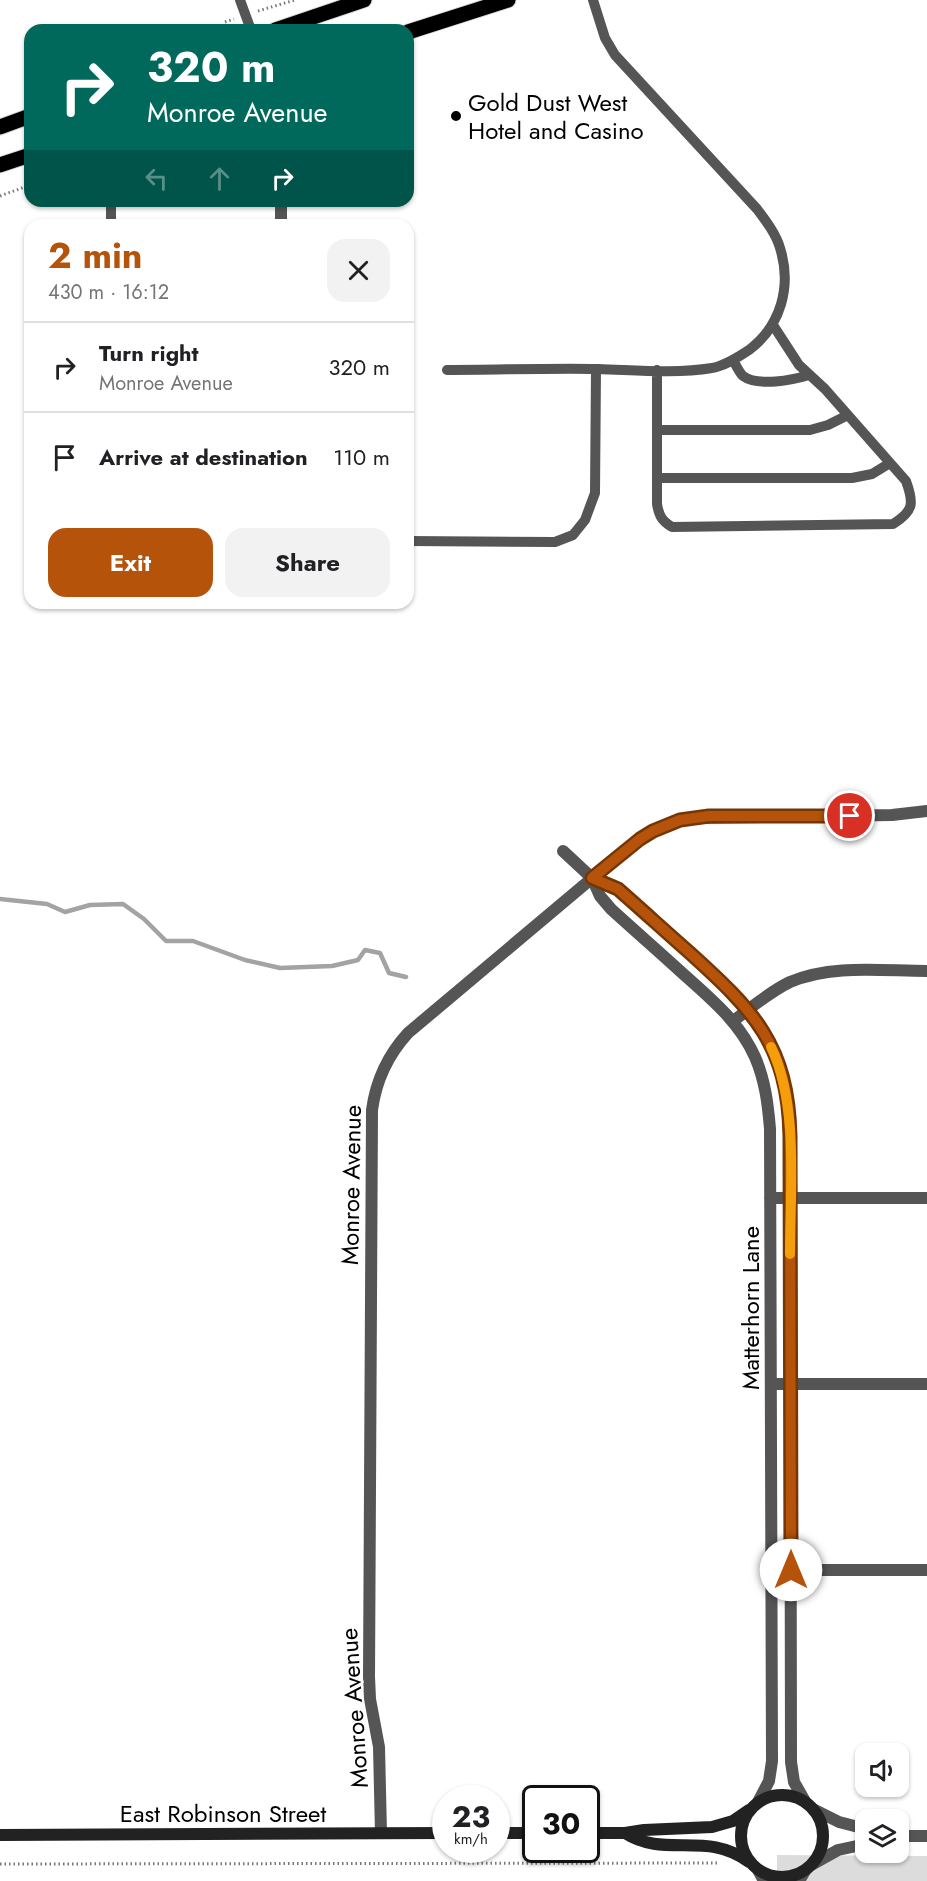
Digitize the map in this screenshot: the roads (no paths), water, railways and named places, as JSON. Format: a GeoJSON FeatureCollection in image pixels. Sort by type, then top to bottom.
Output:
{"type":"FeatureCollection","features":[{"type":"Feature","properties":{"kind":"main road"},"geometry":{"type":"LineString","coordinates":[[293,24],[364,0]]}},
{"type":"Feature","properties":{"kind":"main road"},"geometry":{"type":"LineString","coordinates":[[414,30],[508,0]]}},
{"type":"Feature","properties":{"kind":"main road"},"geometry":{"type":"LineString","coordinates":[[0,127],[24,118]]}},
{"type":"Feature","properties":{"kind":"main road"},"geometry":{"type":"LineString","coordinates":[[0,165],[24,157]]}},
{"type":"Feature","properties":{"kind":"street","name":"Monroe Avenue"},"geometry":{"type":"LineString","coordinates":[[381,1833],[380,1754],[369,1688],[371,1123],[373,1097],[382,1070],[408,1033],[592,878],[653,831],[680,820],[709,816],[892,815],[927,811]]}},
{"type":"Feature","properties":{"kind":"street","name":"Matterhorn Lane"},"geometry":{"type":"LineString","coordinates":[[563,851],[592,878],[618,889],[728,987],[748,1010],[773,1049],[787,1095],[790,1116],[792,1772],[797,1789],[809,1806]]}},
{"type":"Feature","properties":{"kind":"street","name":"Matterhorn Lane"},"geometry":{"type":"LineString","coordinates":[[592,878],[600,896],[611,909],[714,1001],[733,1021],[755,1057],[765,1087],[770,1129],[772,1761],[769,1781],[754,1806]]}},
{"type":"Feature","properties":{"kind":"street"},"geometry":{"type":"LineString","coordinates":[[733,1021],[779,988],[821,972],[927,971]]}},
{"type":"Feature","properties":{"kind":"street"},"geometry":{"type":"LineString","coordinates":[[770,1198],[927,1198]]}},
{"type":"Feature","properties":{"kind":"street"},"geometry":{"type":"LineString","coordinates":[[771,1384],[927,1384]]}},
{"type":"Feature","properties":{"kind":"street"},"geometry":{"type":"LineString","coordinates":[[772,1570],[927,1570]]}},
{"type":"Feature","properties":{"kind":"street"},"geometry":{"type":"LineString","coordinates":[[600,1833],[712,1827],[733,1821],[754,1806],[777,1795],[787,1795],[839,1821],[855,1826]]}},
{"type":"Feature","properties":{"kind":"street"},"geometry":{"type":"LineString","coordinates":[[754,1806],[745,1817],[740,1836],[745,1856],[758,1872]]}},
{"type":"Feature","properties":{"kind":"street"},"geometry":{"type":"LineString","coordinates":[[806,1872],[822,1847],[823,1837],[819,1817],[809,1806]]}},
{"type":"Feature","properties":{"kind":"street","name":"East Robinson Street"},"geometry":{"type":"LineString","coordinates":[[0,1835],[432,1833]]}},
{"type":"Feature","properties":{"kind":"street"},"geometry":{"type":"LineString","coordinates":[[625,1833],[633,1839],[651,1844],[722,1848],[732,1851],[758,1872],[776,1877],[806,1872],[838,1850],[855,1846]]}},
{"type":"Feature","properties":{"kind":"street"},"geometry":{"type":"LineString","coordinates":[[909,1836],[927,1836]]}},
{"type":"Feature","properties":{"kind":"lane"},"geometry":{"type":"LineString","coordinates":[[240,0],[248,24]]}},
{"type":"Feature","properties":{"kind":"lane"},"geometry":{"type":"LineString","coordinates":[[447,370],[714,368],[733,360],[758,343],[773,325],[781,306],[785,287],[784,267],[780,246],[771,228],[757,209],[615,55],[605,38],[593,0]]}},
{"type":"Feature","properties":{"kind":"lane"},"geometry":{"type":"LineString","coordinates":[[657,370],[657,478],[659,513],[663,522],[672,527],[893,524],[905,517],[911,508],[911,495],[906,481],[848,416],[799,366],[773,325]]}},
{"type":"Feature","properties":{"kind":"lane"},"geometry":{"type":"LineString","coordinates":[[733,360],[741,374],[752,381],[792,381],[809,375]]}},
{"type":"Feature","properties":{"kind":"lane"},"geometry":{"type":"LineString","coordinates":[[414,541],[555,542],[573,535],[585,520],[595,493],[596,369]]}},
{"type":"Feature","properties":{"kind":"lane"},"geometry":{"type":"LineString","coordinates":[[657,430],[810,429],[828,425],[848,416]]}},
{"type":"Feature","properties":{"kind":"lane"},"geometry":{"type":"LineString","coordinates":[[657,478],[852,478],[872,474],[890,463]]}},
{"type":"Feature","properties":{"kind":"waterway"},"geometry":{"type":"LineString","coordinates":[[0,899],[47,904],[65,912],[90,905],[123,904],[144,919],[166,941],[193,941],[245,960],[280,968],[332,966],[358,960],[365,950],[380,953],[389,973],[406,977]]}},
{"type":"Feature","properties":{"kind":"place","name":"Gold Dust West Hotel and Casino"},"geometry":{"type":"Point","coordinates":[456,116]}}]}
